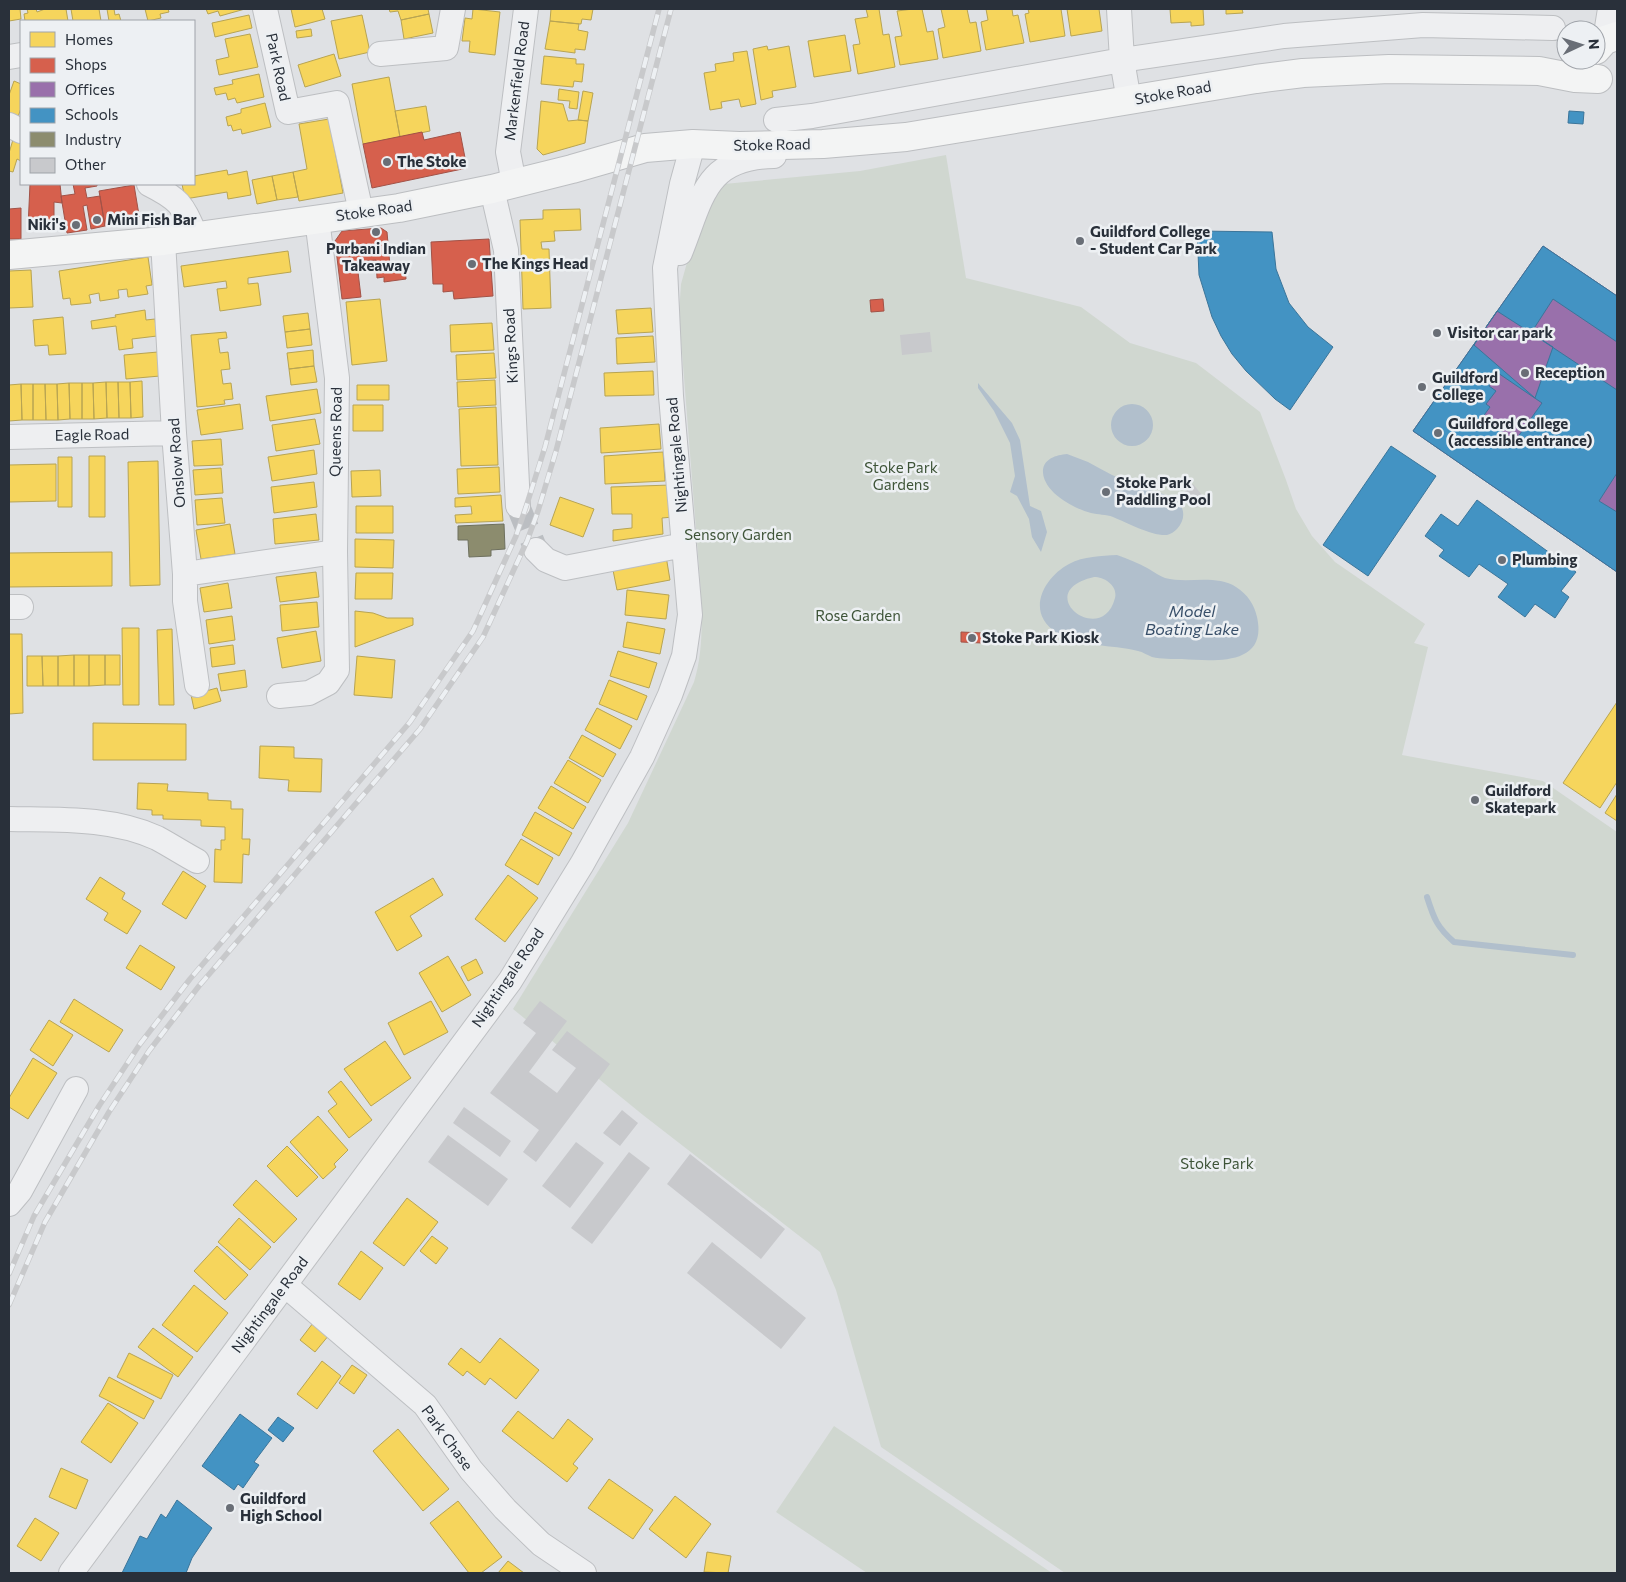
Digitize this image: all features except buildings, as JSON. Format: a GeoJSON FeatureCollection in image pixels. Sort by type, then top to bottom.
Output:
{"type":"FeatureCollection","features":[{"type":"Feature","properties":{"kind":"main road","name":"Stoke Road"},"geometry":{"type":"LineString","coordinates":[[1539,72],[1556,66]]}},
{"type":"Feature","properties":{"kind":"main road","name":"Stoke Road"},"geometry":{"type":"LineString","coordinates":[[9,255],[163,241],[399,208],[503,186],[645,148],[693,144],[739,146],[823,144],[906,137],[1256,79],[1303,73],[1389,69],[1539,72],[1575,78],[1588,70]]}},
{"type":"Feature","properties":{"kind":"street","name":"Park Road"},"geometry":{"type":"LineString","coordinates":[[265,9],[288,112],[337,103],[361,212]]}},
{"type":"Feature","properties":{"kind":"street"},"geometry":{"type":"LineString","coordinates":[[380,54],[446,48],[453,9]]}},
{"type":"Feature","properties":{"kind":"street","name":"Markenfield Road"},"geometry":{"type":"LineString","coordinates":[[503,186],[526,9]]}},
{"type":"Feature","properties":{"kind":"street"},"geometry":{"type":"LineString","coordinates":[[1119,9],[1122,60],[1129,100]]}},
{"type":"Feature","properties":{"kind":"street"},"geometry":{"type":"LineString","coordinates":[[1606,49],[1610,9]]}},
{"type":"Feature","properties":{"kind":"street","name":"Stoke Road"},"geometry":{"type":"LineString","coordinates":[[776,120],[812,116],[1122,60],[1284,36],[1423,26],[1553,28]]}},
{"type":"Feature","properties":{"kind":"street","name":"Nightingale Road"},"geometry":{"type":"LineString","coordinates":[[665,287],[709,182],[728,165],[743,159],[769,156],[827,155],[866,150],[906,137]]}},
{"type":"Feature","properties":{"kind":"street","name":"Nightingale Road"},"geometry":{"type":"LineString","coordinates":[[71,1573],[510,981],[582,864],[642,757],[670,695],[684,656],[690,615],[671,396],[665,268],[682,184],[693,144]]}},
{"type":"Feature","properties":{"kind":"street"},"geometry":{"type":"LineString","coordinates":[[151,185],[170,194],[184,209],[196,236]]}},
{"type":"Feature","properties":{"kind":"street","name":"Kings Road"},"geometry":{"type":"LineString","coordinates":[[503,186],[518,506]]}},
{"type":"Feature","properties":{"kind":"street","name":"Queens Road"},"geometry":{"type":"LineString","coordinates":[[279,696],[309,693],[328,683],[337,670],[335,552],[337,378],[316,219]]}},
{"type":"Feature","properties":{"kind":"street","name":"Onslow Road"},"geometry":{"type":"LineString","coordinates":[[163,241],[174,433],[185,574],[185,601],[197,685]]}},
{"type":"Feature","properties":{"kind":"street","name":"Eagle Road"},"geometry":{"type":"LineString","coordinates":[[9,437],[174,433]]}},
{"type":"Feature","properties":{"kind":"street"},"geometry":{"type":"LineString","coordinates":[[536,550],[546,560],[565,568],[684,544]]}},
{"type":"Feature","properties":{"kind":"street"},"geometry":{"type":"LineString","coordinates":[[185,574],[335,552]]}},
{"type":"Feature","properties":{"kind":"street"},"geometry":{"type":"LineString","coordinates":[[9,819],[111,824],[156,838],[197,861]]}},
{"type":"Feature","properties":{"kind":"street"},"geometry":{"type":"LineString","coordinates":[[9,1204],[20,1191],[76,1089]]}},
{"type":"Feature","properties":{"kind":"street","name":"Park Chase"},"geometry":{"type":"LineString","coordinates":[[285,1285],[425,1405],[471,1470],[505,1509],[541,1544],[584,1573]]}},
{"type":"Feature","properties":{"kind":"green space","name":"Stoke Park"},"geometry":{"type":"Polygon","coordinates":[[[946,155],[966,278],[1081,307],[1130,343],[1196,363],[1260,412],[1296,509],[1312,536],[1335,562],[1425,624],[1414,643],[1428,647],[1402,755],[1543,781],[1617,832],[1617,1573],[1065,1573],[881,1447],[836,1290],[820,1252],[643,1115],[513,1009],[628,823],[694,682],[697,670],[702,631],[701,593],[679,314],[681,284],[688,259],[712,199],[724,184],[860,171],[946,155]]]}},
{"type":"Feature","properties":{"kind":"green space"},"geometry":{"type":"Polygon","coordinates":[[[834,1426],[1052,1573],[867,1573],[776,1512],[834,1426]]]}},
{"type":"Feature","properties":{"kind":"water"},"geometry":{"type":"Polygon","coordinates":[[[978,383],[1012,423],[1020,440],[1030,506],[1041,511],[1047,532],[1041,552],[1032,537],[1029,519],[1017,496],[1010,492],[1015,476],[1010,443],[994,411],[978,388],[978,383]]]}},
{"type":"Feature","properties":{"kind":"water"},"geometry":{"type":"Polygon","coordinates":[[[1136,404],[1144,407],[1150,413],[1153,425],[1150,437],[1144,443],[1128,446],[1120,443],[1114,437],[1111,421],[1114,413],[1120,407],[1136,404]]]}},
{"type":"Feature","properties":{"kind":"water","name":"Stoke Park Paddling Pool"},"geometry":{"type":"Polygon","coordinates":[[[1067,454],[1124,480],[1174,499],[1183,510],[1182,520],[1177,529],[1167,535],[1161,535],[1110,516],[1084,511],[1061,499],[1049,487],[1045,480],[1043,468],[1050,459],[1058,455],[1067,454]]]}},
{"type":"Feature","properties":{"kind":"water","name":"Model Boating Lake"},"geometry":{"type":"Polygon","coordinates":[[[1117,555],[1133,561],[1165,578],[1174,580],[1220,581],[1236,587],[1244,593],[1256,612],[1258,633],[1255,645],[1247,652],[1223,660],[1167,659],[1152,657],[1140,651],[1077,641],[1057,633],[1047,625],[1042,616],[1041,596],[1045,587],[1060,570],[1075,561],[1099,556],[1117,555]],[[1098,577],[1076,584],[1068,594],[1069,604],[1075,612],[1086,618],[1097,618],[1108,612],[1115,598],[1113,586],[1106,580],[1098,577]]]}},
{"type":"Feature","properties":{"kind":"waterway"},"geometry":{"type":"LineString","coordinates":[[1427,897],[1437,922],[1454,942],[1573,955]]}},
{"type":"Feature","properties":{"kind":"tunnel"},"geometry":{"type":"LineString","coordinates":[[518,506],[536,550]]}},
{"type":"Feature","properties":{"kind":"railway"},"geometry":{"type":"LineString","coordinates":[[9,1274],[34,1216],[99,1106],[140,1044],[190,979],[410,722],[473,631],[516,536],[545,447],[659,9]]}},
{"type":"Feature","properties":{"kind":"railway"},"geometry":{"type":"LineString","coordinates":[[9,1305],[45,1222],[109,1112],[149,1051],[199,986],[420,729],[483,637],[527,541],[556,451],[671,9]]}},
{"type":"Feature","properties":{"kind":"place","name":"The Stoke"},"geometry":{"type":"Point","coordinates":[387,162]}},
{"type":"Feature","properties":{"kind":"place","name":"Mini Fish Bar"},"geometry":{"type":"Point","coordinates":[97,220]}},
{"type":"Feature","properties":{"kind":"place","name":"Niki's"},"geometry":{"type":"Point","coordinates":[76,225]}},
{"type":"Feature","properties":{"kind":"place","name":"Purbani Indian Takeaway"},"geometry":{"type":"Point","coordinates":[376,232]}},
{"type":"Feature","properties":{"kind":"place","name":"Guildford College - Student Car Park"},"geometry":{"type":"Point","coordinates":[1080,241]}},
{"type":"Feature","properties":{"kind":"place","name":"The Kings Head"},"geometry":{"type":"Point","coordinates":[472,264]}},
{"type":"Feature","properties":{"kind":"place","name":"Visitor car park"},"geometry":{"type":"Point","coordinates":[1437,333]}},
{"type":"Feature","properties":{"kind":"place","name":"Reception"},"geometry":{"type":"Point","coordinates":[1525,373]}},
{"type":"Feature","properties":{"kind":"place","name":"Guildford College"},"geometry":{"type":"Point","coordinates":[1422,387]}},
{"type":"Feature","properties":{"kind":"place","name":"Guildford College (accessible entrance)"},"geometry":{"type":"Point","coordinates":[1438,433]}},
{"type":"Feature","properties":{"kind":"place","name":"Stoke Park Paddling Pool"},"geometry":{"type":"Point","coordinates":[1106,492]}},
{"type":"Feature","properties":{"kind":"place","name":"Plumbing"},"geometry":{"type":"Point","coordinates":[1502,560]}},
{"type":"Feature","properties":{"kind":"place","name":"Stoke Park Kiosk"},"geometry":{"type":"Point","coordinates":[972,638]}},
{"type":"Feature","properties":{"kind":"place","name":"Guildford Skatepark"},"geometry":{"type":"Point","coordinates":[1475,800]}},
{"type":"Feature","properties":{"kind":"place","name":"Guildford High School"},"geometry":{"type":"Point","coordinates":[230,1508]}},
{"type":"Feature","properties":{"kind":"park label","name":"Stoke Park Gardens"},"geometry":{"type":"Point","coordinates":[901,476]}},
{"type":"Feature","properties":{"kind":"park label","name":"Sensory Garden"},"geometry":{"type":"Point","coordinates":[738,535]}},
{"type":"Feature","properties":{"kind":"park label","name":"Rose Garden"},"geometry":{"type":"Point","coordinates":[858,616]}}]}
